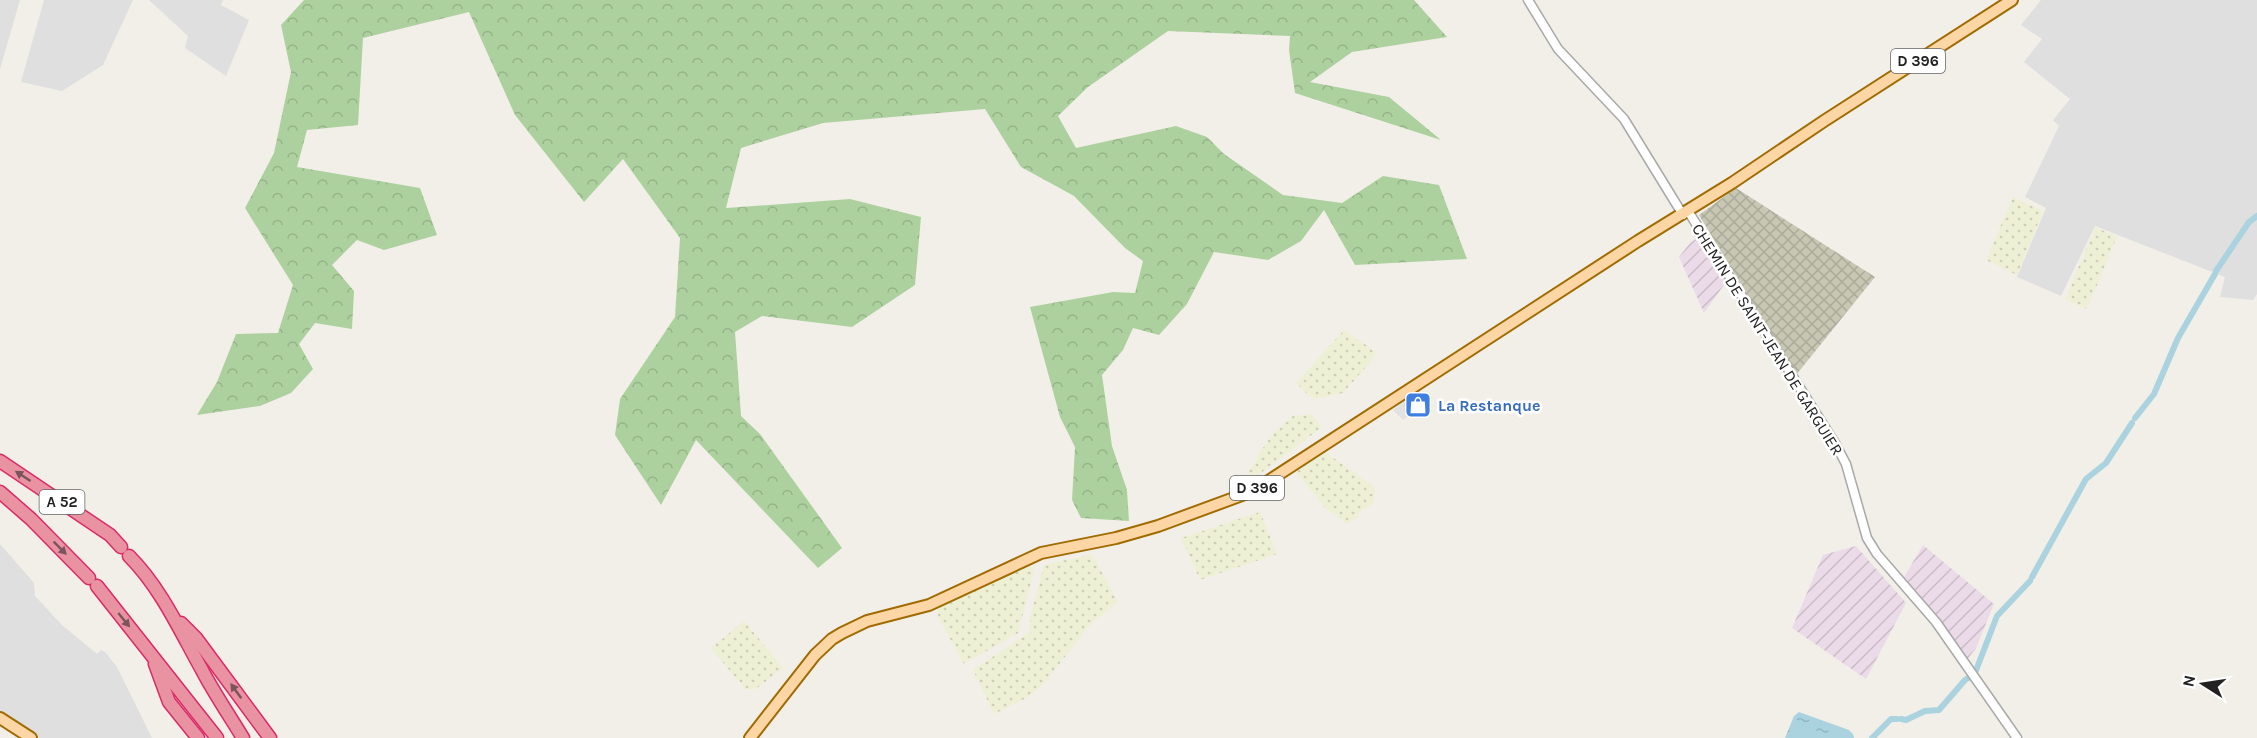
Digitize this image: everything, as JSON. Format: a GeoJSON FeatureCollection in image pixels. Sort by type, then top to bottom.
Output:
{"type":"FeatureCollection","features":[{"type":"Feature","properties":{"kind":"highway","name":"A 52"},"geometry":{"type":"LineString","coordinates":[[0,461],[110,535],[140,566],[172,614],[203,672],[243,738]]}},
{"type":"Feature","properties":{"kind":"highway","name":"A 52"},"geometry":{"type":"LineString","coordinates":[[0,492],[31,519],[93,582],[217,738]]}},
{"type":"Feature","properties":{"kind":"highway"},"geometry":{"type":"LineString","coordinates":[[172,614],[196,638],[270,738]]}},
{"type":"Feature","properties":{"kind":"highway"},"geometry":{"type":"LineString","coordinates":[[152,654],[169,702],[198,738]]}},
{"type":"Feature","properties":{"kind":"main road","name":"D 396"},"geometry":{"type":"LineString","coordinates":[[750,738],[815,655],[842,633],[867,621],[929,604],[1041,553],[1116,538],[1158,526],[1253,491],[2012,0]]}},
{"type":"Feature","properties":{"kind":"main road"},"geometry":{"type":"LineString","coordinates":[[0,718],[31,738]]}},
{"type":"Feature","properties":{"kind":"street","name":"CHEMIN DE SAINT-JEAN DE GARGUIER"},"geometry":{"type":"LineString","coordinates":[[1528,0],[1558,50],[1624,119],[1836,445],[1846,464],[1867,538],[1877,554],[1936,622],[2017,738]]}},
{"type":"Feature","properties":{"kind":"shaded area"},"geometry":{"type":"Polygon","coordinates":[[[0,0],[20,0],[0,69],[0,0]]]}},
{"type":"Feature","properties":{"kind":"shaded area"},"geometry":{"type":"Polygon","coordinates":[[[44,0],[133,0],[103,65],[62,91],[21,82],[44,0]]]}},
{"type":"Feature","properties":{"kind":"shaded area"},"geometry":{"type":"Polygon","coordinates":[[[149,0],[223,0],[221,5],[249,20],[226,76],[185,48],[188,36],[149,0]]]}},
{"type":"Feature","properties":{"kind":"shaded area"},"geometry":{"type":"Polygon","coordinates":[[[2041,0],[2257,0],[2257,294],[2253,300],[2220,297],[2225,277],[2095,226],[2061,296],[2017,277],[2046,208],[2025,197],[2059,126],[2053,120],[2070,99],[2024,62],[2042,39],[2021,25],[2041,0]]]}},
{"type":"Feature","properties":{"kind":"shaded area"},"geometry":{"type":"Polygon","coordinates":[[[1736,188],[1875,277],[1796,375],[1699,215],[1736,188]]]}},
{"type":"Feature","properties":{"kind":"shaded area"},"geometry":{"type":"Polygon","coordinates":[[[2013,197],[2043,211],[2017,275],[1986,260],[2013,197]]]}},
{"type":"Feature","properties":{"kind":"shaded area"},"geometry":{"type":"Polygon","coordinates":[[[2095,227],[2117,237],[2087,309],[2065,300],[2095,227]]]}},
{"type":"Feature","properties":{"kind":"shaded area"},"geometry":{"type":"Polygon","coordinates":[[[1700,236],[1726,282],[1704,313],[1679,257],[1690,243],[1700,236]]]}},
{"type":"Feature","properties":{"kind":"shaded area"},"geometry":{"type":"Polygon","coordinates":[[[1344,330],[1376,352],[1374,358],[1343,393],[1316,399],[1309,396],[1296,383],[1344,330]]]}},
{"type":"Feature","properties":{"kind":"shaded area"},"geometry":{"type":"Polygon","coordinates":[[[1408,398],[1415,411],[1403,420],[1393,410],[1408,398]]]}},
{"type":"Feature","properties":{"kind":"shaded area"},"geometry":{"type":"Polygon","coordinates":[[[1311,414],[1322,427],[1253,479],[1248,471],[1256,463],[1258,455],[1272,435],[1293,416],[1311,414]]]}},
{"type":"Feature","properties":{"kind":"shaded area"},"geometry":{"type":"Polygon","coordinates":[[[1325,452],[1375,487],[1374,503],[1359,512],[1359,517],[1347,524],[1325,508],[1296,472],[1325,452]]]}},
{"type":"Feature","properties":{"kind":"shaded area"},"geometry":{"type":"Polygon","coordinates":[[[1260,512],[1277,554],[1200,580],[1181,538],[1260,512]]]}},
{"type":"Feature","properties":{"kind":"shaded area"},"geometry":{"type":"Polygon","coordinates":[[[0,544],[34,583],[35,596],[62,625],[97,654],[101,650],[105,652],[117,667],[152,738],[20,738],[0,724],[0,544]]]}},
{"type":"Feature","properties":{"kind":"shaded area"},"geometry":{"type":"Polygon","coordinates":[[[1923,545],[1994,604],[1976,648],[1966,661],[1903,579],[1923,545]]]}},
{"type":"Feature","properties":{"kind":"shaded area"},"geometry":{"type":"Polygon","coordinates":[[[1856,546],[1906,603],[1866,679],[1792,628],[1823,555],[1856,546]]]}},
{"type":"Feature","properties":{"kind":"shaded area"},"geometry":{"type":"Polygon","coordinates":[[[1092,554],[1118,602],[1091,624],[1049,677],[1050,679],[1028,697],[994,714],[973,670],[1028,633],[1030,636],[1030,617],[1044,565],[1092,554]]]}},
{"type":"Feature","properties":{"kind":"shaded area"},"geometry":{"type":"Polygon","coordinates":[[[1030,565],[1034,571],[1018,633],[964,664],[938,617],[937,609],[1030,565]]]}},
{"type":"Feature","properties":{"kind":"shaded area"},"geometry":{"type":"Polygon","coordinates":[[[744,621],[783,668],[756,689],[745,689],[711,648],[744,621]]]}},
{"type":"Feature","properties":{"kind":"green space"},"geometry":{"type":"Polygon","coordinates":[[[304,0],[1414,0],[1447,37],[1352,52],[1310,82],[1389,97],[1441,140],[1295,93],[1289,50],[1290,36],[1168,31],[1088,87],[1058,116],[1076,148],[1176,126],[1207,137],[1224,154],[1283,195],[1342,203],[1383,176],[1439,185],[1467,259],[1355,265],[1324,210],[1301,241],[1268,260],[1214,252],[1187,304],[1159,335],[1133,328],[1123,350],[1102,375],[1112,446],[1127,490],[1129,521],[1081,518],[1072,500],[1075,447],[1060,417],[1030,307],[1113,292],[1135,293],[1143,261],[1125,248],[1074,196],[1021,167],[985,109],[823,123],[741,148],[726,208],[850,199],[921,217],[915,285],[852,327],[762,316],[735,332],[741,416],[760,434],[842,548],[818,568],[696,440],[661,505],[615,435],[620,399],[675,317],[680,238],[623,159],[584,202],[515,115],[469,12],[363,38],[358,125],[307,130],[297,167],[420,188],[437,235],[384,250],[357,240],[332,265],[354,291],[352,329],[315,323],[299,344],[313,369],[291,393],[260,406],[197,415],[217,382],[236,334],[278,333],[293,285],[245,208],[274,153],[291,72],[281,25],[304,0]]]}},
{"type":"Feature","properties":{"kind":"water"},"geometry":{"type":"Polygon","coordinates":[[[1799,712],[1849,730],[1854,738],[1785,738],[1794,716],[1799,712]]]}},
{"type":"Feature","properties":{"kind":"waterway"},"geometry":{"type":"LineString","coordinates":[[2216,271],[2249,222],[2257,216]]}},
{"type":"Feature","properties":{"kind":"waterway"},"geometry":{"type":"LineString","coordinates":[[2135,418],[2154,394],[2178,338],[2215,274]]}},
{"type":"Feature","properties":{"kind":"waterway"},"geometry":{"type":"LineString","coordinates":[[2032,577],[2086,479],[2106,463],[2132,423]]}},
{"type":"Feature","properties":{"kind":"waterway"},"geometry":{"type":"LineString","coordinates":[[1975,673],[1997,616],[2030,581]]}},
{"type":"Feature","properties":{"kind":"waterway"},"geometry":{"type":"LineString","coordinates":[[1901,719],[1906,720],[1925,711],[1939,710],[1970,677]]}},
{"type":"Feature","properties":{"kind":"waterway"},"geometry":{"type":"LineString","coordinates":[[1872,738],[1891,719],[1897,719]]}},
{"type":"Feature","properties":{"kind":"place","name":"La Restanque"},"geometry":{"type":"Point","coordinates":[1418,405]}}]}
